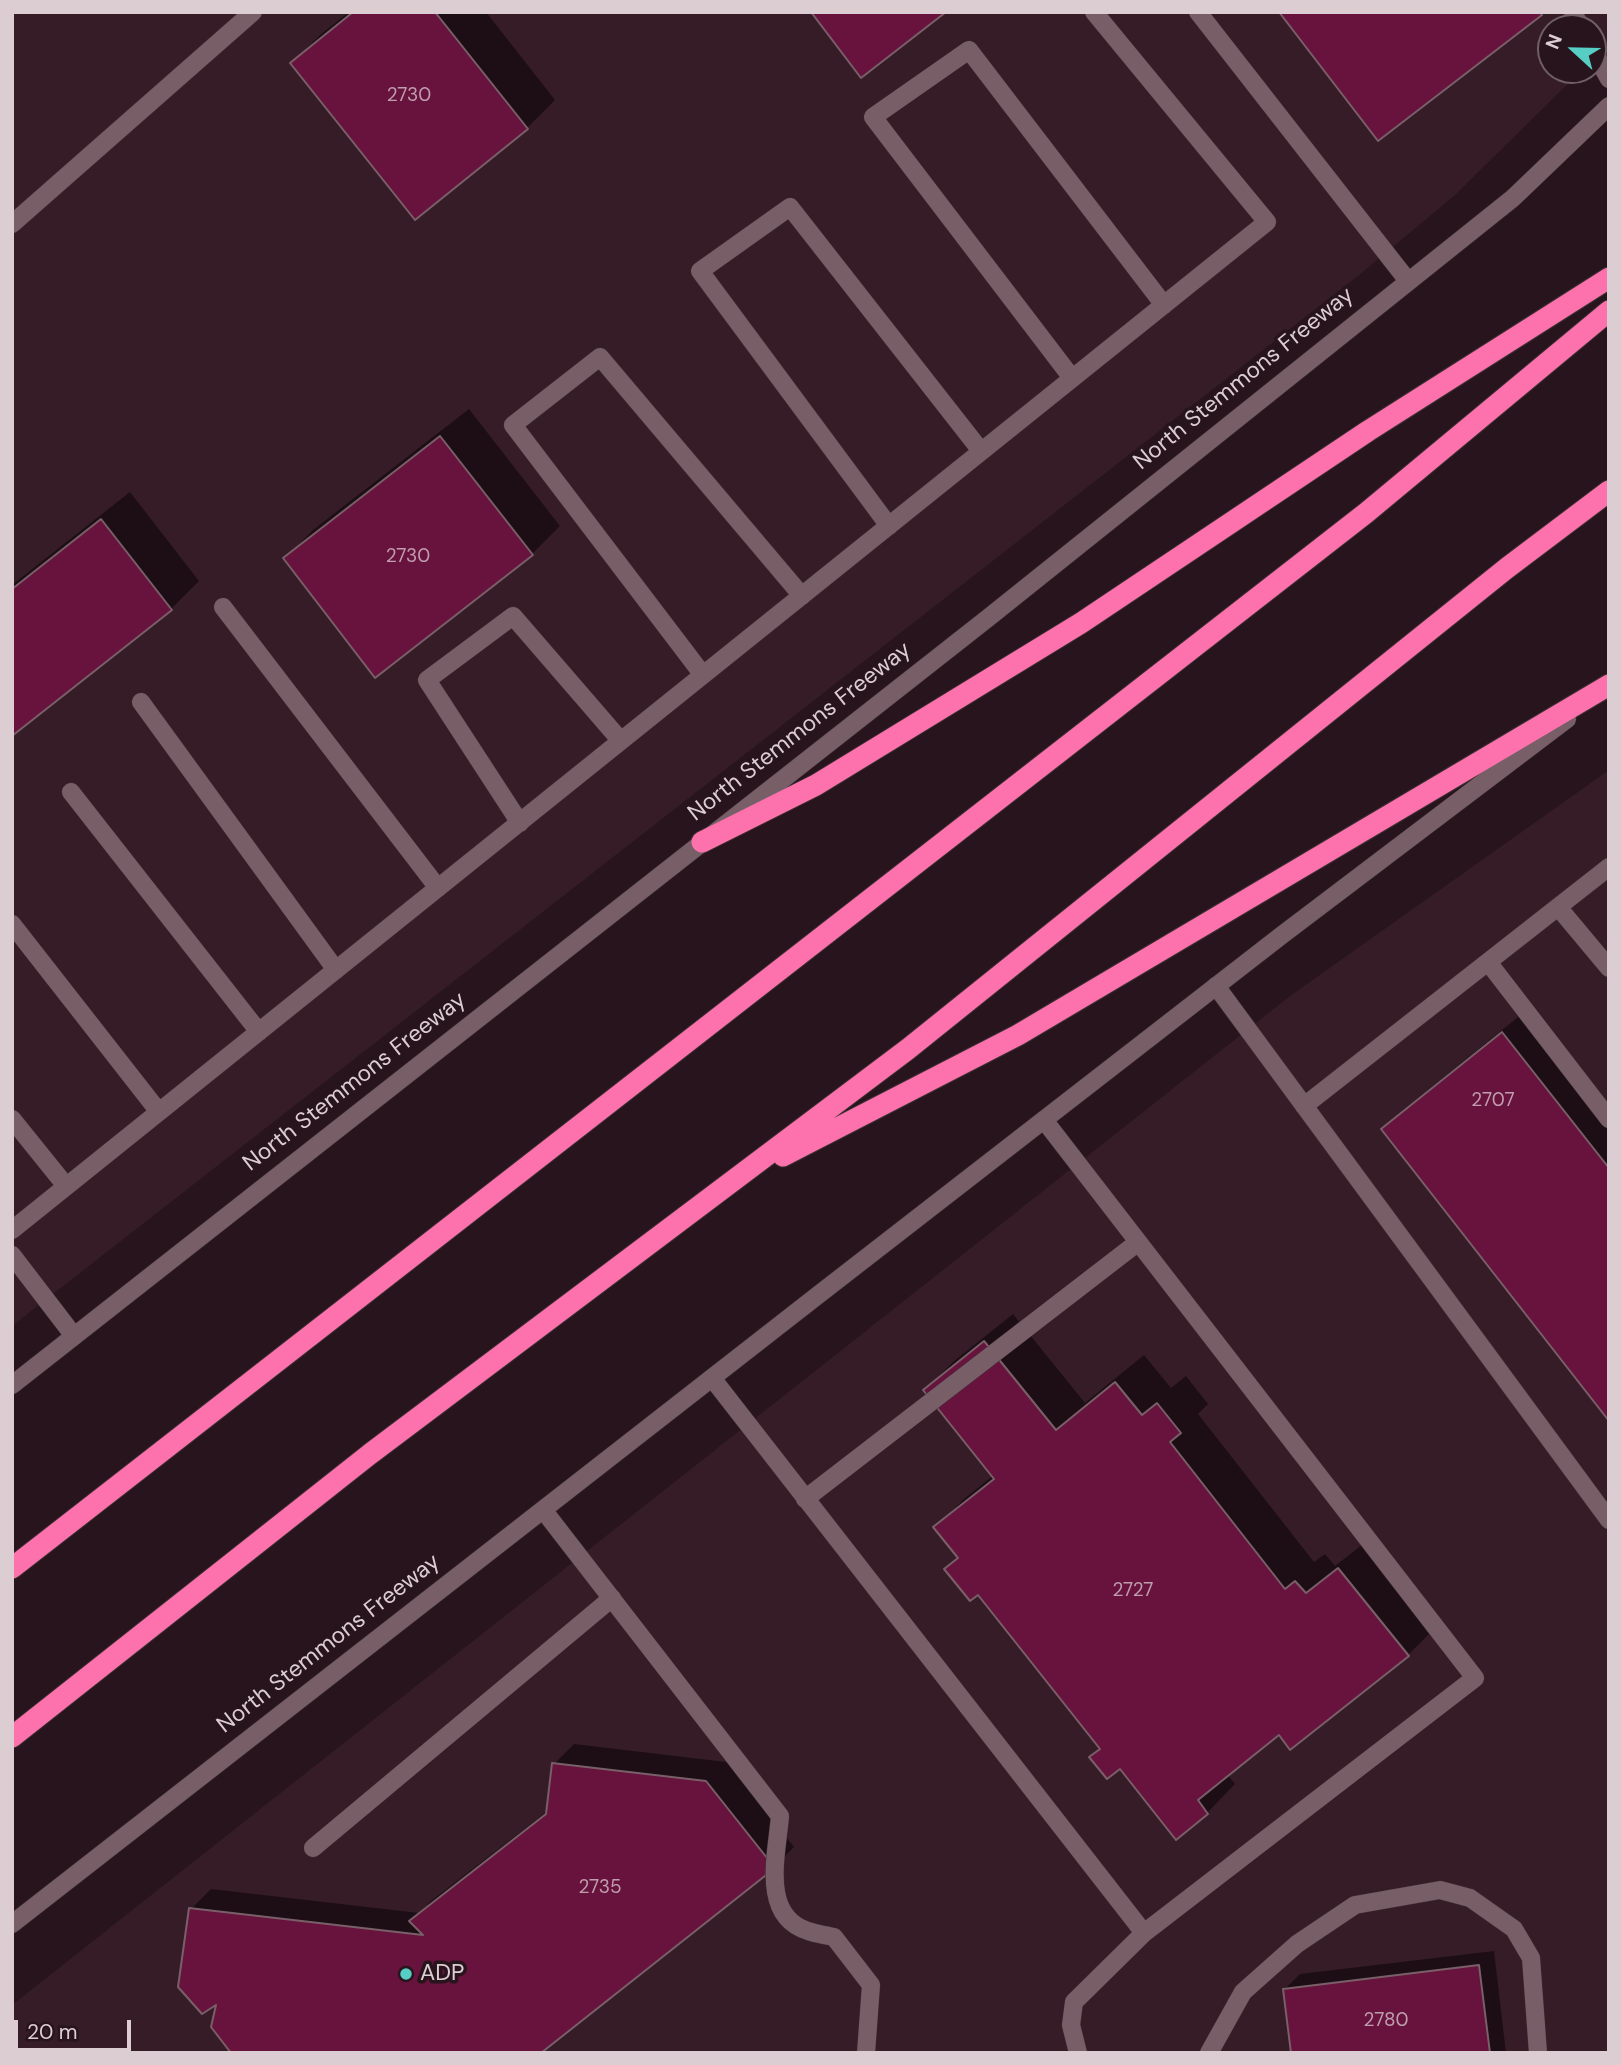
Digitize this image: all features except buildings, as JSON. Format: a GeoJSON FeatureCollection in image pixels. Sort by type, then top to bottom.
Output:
{"type":"FeatureCollection","features":[{"type":"Feature","properties":{"kind":"highway"},"geometry":{"type":"LineString","coordinates":[[702,842],[816,785],[1081,622],[1357,439],[1609,278]]}},
{"type":"Feature","properties":{"kind":"highway"},"geometry":{"type":"LineString","coordinates":[[12,1568],[1366,513],[1609,311]]}},
{"type":"Feature","properties":{"kind":"highway"},"geometry":{"type":"LineString","coordinates":[[12,1737],[370,1454],[908,1049],[1507,568],[1609,491]]}},
{"type":"Feature","properties":{"kind":"highway"},"geometry":{"type":"LineString","coordinates":[[728,1185],[1018,1035],[1609,686]]}},
{"type":"Feature","properties":{"kind":"main road"},"geometry":{"type":"LineString","coordinates":[[12,224],[253,12]]}},
{"type":"Feature","properties":{"kind":"main road"},"geometry":{"type":"LineString","coordinates":[[12,1230],[1267,222],[1094,12]]}},
{"type":"Feature","properties":{"kind":"main road"},"geometry":{"type":"LineString","coordinates":[[1198,12],[1408,281]]}},
{"type":"Feature","properties":{"kind":"main road"},"geometry":{"type":"LineString","coordinates":[[1072,378],[873,117],[969,50],[1164,305]]}},
{"type":"Feature","properties":{"kind":"main road","name":"North Stemmons Freeway"},"geometry":{"type":"LineString","coordinates":[[12,1385],[988,618],[1513,198],[1609,106]]}},
{"type":"Feature","properties":{"kind":"main road"},"geometry":{"type":"LineString","coordinates":[[889,526],[700,271],[790,207],[981,452]]}},
{"type":"Feature","properties":{"kind":"main road"},"geometry":{"type":"LineString","coordinates":[[703,675],[513,425],[600,357],[802,596]]}},
{"type":"Feature","properties":{"kind":"main road"},"geometry":{"type":"LineString","coordinates":[[223,607],[438,888]]}},
{"type":"Feature","properties":{"kind":"main road"},"geometry":{"type":"LineString","coordinates":[[520,823],[428,680],[513,616],[621,741]]}},
{"type":"Feature","properties":{"kind":"main road","name":"North Stemmons Freeway"},"geometry":{"type":"LineString","coordinates":[[12,1924],[1216,986],[1609,686]]}},
{"type":"Feature","properties":{"kind":"main road"},"geometry":{"type":"LineString","coordinates":[[141,702],[336,970]]}},
{"type":"Feature","properties":{"kind":"main road"},"geometry":{"type":"LineString","coordinates":[[71,792],[259,1032]]}},
{"type":"Feature","properties":{"kind":"main road"},"geometry":{"type":"LineString","coordinates":[[1304,1106],[1609,867]]}},
{"type":"Feature","properties":{"kind":"main road"},"geometry":{"type":"LineString","coordinates":[[1558,907],[1609,968]]}},
{"type":"Feature","properties":{"kind":"main road"},"geometry":{"type":"LineString","coordinates":[[12,925],[159,1112]]}},
{"type":"Feature","properties":{"kind":"main road"},"geometry":{"type":"LineString","coordinates":[[1488,962],[1609,1119]]}},
{"type":"Feature","properties":{"kind":"main road"},"geometry":{"type":"LineString","coordinates":[[1216,986],[1609,1520]]}},
{"type":"Feature","properties":{"kind":"main road"},"geometry":{"type":"LineString","coordinates":[[12,1119],[66,1186]]}},
{"type":"Feature","properties":{"kind":"main road"},"geometry":{"type":"LineString","coordinates":[[1044,1120],[1475,1678],[1144,1933],[1074,2002],[1071,2025],[1078,2053]]}},
{"type":"Feature","properties":{"kind":"main road"},"geometry":{"type":"LineString","coordinates":[[805,1499],[1137,1243]]}},
{"type":"Feature","properties":{"kind":"main road"},"geometry":{"type":"LineString","coordinates":[[12,1255],[74,1336]]}},
{"type":"Feature","properties":{"kind":"main road"},"geometry":{"type":"LineString","coordinates":[[712,1378],[1144,1933]]}},
{"type":"Feature","properties":{"kind":"main road"},"geometry":{"type":"LineString","coordinates":[[544,1511],[780,1816],[774,1892],[780,1909],[792,1922],[806,1931],[834,1937],[871,1985],[866,2053]]}},
{"type":"Feature","properties":{"kind":"main road"},"geometry":{"type":"LineString","coordinates":[[313,1848],[612,1598]]}},
{"type":"Feature","properties":{"kind":"main road"},"geometry":{"type":"LineString","coordinates":[[1209,2053],[1243,1992],[1297,1944],[1355,1905],[1440,1890],[1470,1898],[1514,1928],[1531,1958],[1538,2053]]}},
{"type":"Feature","properties":{"kind":"shaded area"},"geometry":{"type":"Polygon","coordinates":[[[12,12],[1609,12],[1607,45],[1607,14],[1537,14],[1537,84],[1568,84],[1454,196],[1358,276],[12,1326],[12,12]]]}},
{"type":"Feature","properties":{"kind":"shaded area"},"geometry":{"type":"Polygon","coordinates":[[[1609,770],[1609,2053],[12,2053],[12,2005],[1290,996],[1609,770]]]}},
{"type":"Feature","properties":{"kind":"place","name":"ADP"},"geometry":{"type":"Point","coordinates":[406,1974]}}]}
